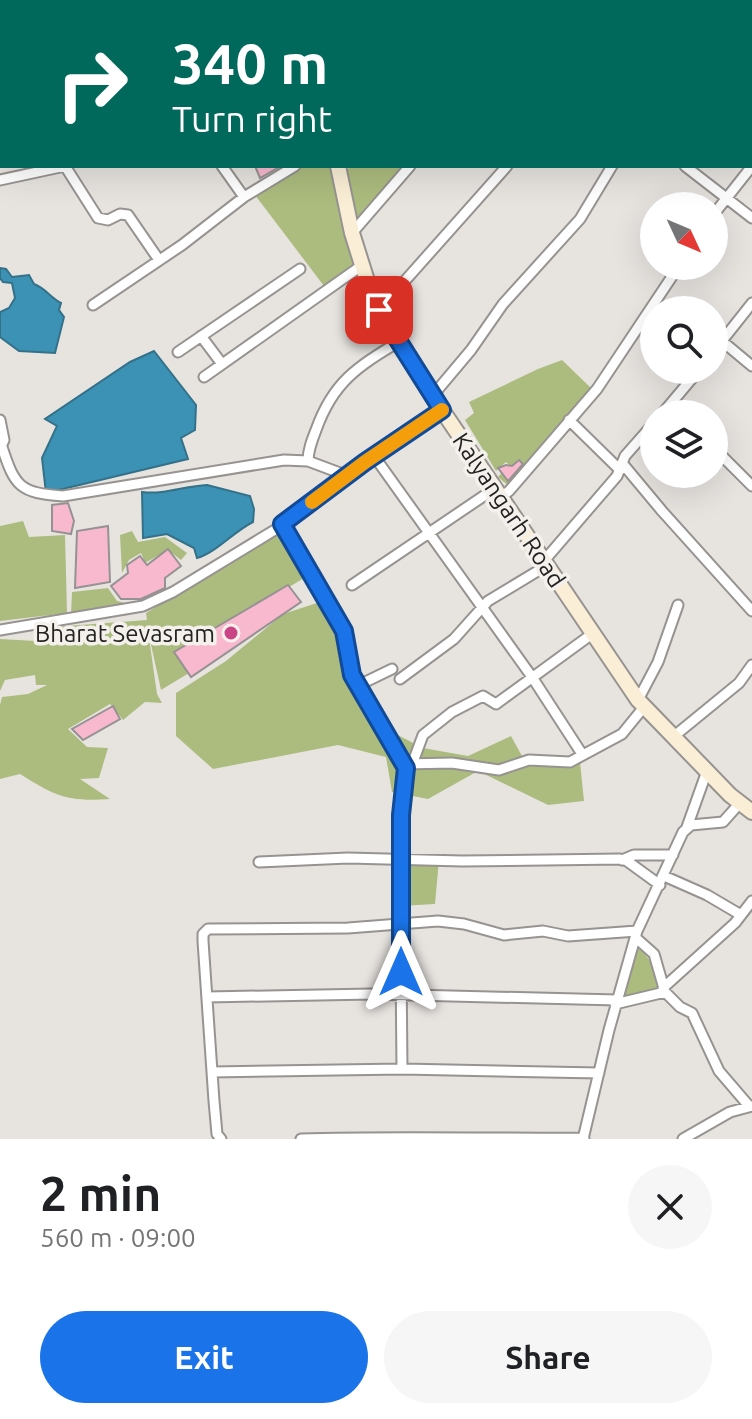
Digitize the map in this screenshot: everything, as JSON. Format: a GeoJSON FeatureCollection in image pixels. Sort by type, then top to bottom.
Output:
{"type":"FeatureCollection","features":[{"type":"Feature","properties":{"kind":"main road","name":"Kalyangarh Road"},"geometry":{"type":"LineString","coordinates":[[340,168],[361,266],[379,310],[442,410],[641,704],[746,808]]}},
{"type":"Feature","properties":{"kind":"street"},"geometry":{"type":"LineString","coordinates":[[0,180],[56,168]]}},
{"type":"Feature","properties":{"kind":"street"},"geometry":{"type":"LineString","coordinates":[[66,168],[98,218],[108,220],[120,214],[128,215],[159,260]]}},
{"type":"Feature","properties":{"kind":"street"},"geometry":{"type":"LineString","coordinates":[[223,168],[244,197]]}},
{"type":"Feature","properties":{"kind":"street"},"geometry":{"type":"LineString","coordinates":[[93,305],[244,197],[292,168]]}},
{"type":"Feature","properties":{"kind":"street"},"geometry":{"type":"LineString","coordinates":[[352,233],[408,168]]}},
{"type":"Feature","properties":{"kind":"street"},"geometry":{"type":"LineString","coordinates":[[379,310],[505,168]]}},
{"type":"Feature","properties":{"kind":"street"},"geometry":{"type":"LineString","coordinates":[[434,394],[471,350],[503,304],[580,219],[611,168]]}},
{"type":"Feature","properties":{"kind":"street"},"geometry":{"type":"LineString","coordinates":[[688,168],[719,192]]}},
{"type":"Feature","properties":{"kind":"street"},"geometry":{"type":"LineString","coordinates":[[728,194],[750,168]]}},
{"type":"Feature","properties":{"kind":"street"},"geometry":{"type":"LineString","coordinates":[[728,199],[752,218]]}},
{"type":"Feature","properties":{"kind":"street"},"geometry":{"type":"LineString","coordinates":[[204,377],[361,266]]}},
{"type":"Feature","properties":{"kind":"street"},"geometry":{"type":"LineString","coordinates":[[178,352],[300,269]]}},
{"type":"Feature","properties":{"kind":"street"},"geometry":{"type":"LineString","coordinates":[[352,585],[428,534],[496,494],[509,491],[609,373],[670,280]]}},
{"type":"Feature","properties":{"kind":"street"},"geometry":{"type":"LineString","coordinates":[[728,333],[752,303]]}},
{"type":"Feature","properties":{"kind":"street"},"geometry":{"type":"LineString","coordinates":[[201,336],[222,364]]}},
{"type":"Feature","properties":{"kind":"street"},"geometry":{"type":"LineString","coordinates":[[308,461],[324,407],[334,391],[348,375],[400,341]]}},
{"type":"Feature","properties":{"kind":"street"},"geometry":{"type":"LineString","coordinates":[[728,346],[752,366]]}},
{"type":"Feature","properties":{"kind":"street"},"geometry":{"type":"LineString","coordinates":[[674,400],[687,384]]}},
{"type":"Feature","properties":{"kind":"street"},"geometry":{"type":"LineString","coordinates":[[0,630],[143,606],[173,592],[282,524],[442,410]]}},
{"type":"Feature","properties":{"kind":"street"},"geometry":{"type":"LineString","coordinates":[[0,420],[4,440],[1,448],[10,472],[29,493],[63,496],[259,463],[308,461],[348,476]]}},
{"type":"Feature","properties":{"kind":"street"},"geometry":{"type":"LineString","coordinates":[[569,420],[621,466],[752,611]]}},
{"type":"Feature","properties":{"kind":"street"},"geometry":{"type":"LineString","coordinates":[[400,679],[454,639],[488,601],[545,564],[640,441]]}},
{"type":"Feature","properties":{"kind":"street"},"geometry":{"type":"LineString","coordinates":[[374,456],[532,677],[582,754]]}},
{"type":"Feature","properties":{"kind":"street"},"geometry":{"type":"LineString","coordinates":[[728,462],[752,486]]}},
{"type":"Feature","properties":{"kind":"street"},"geometry":{"type":"LineString","coordinates":[[282,524],[344,631],[349,666],[357,686],[408,763]]}},
{"type":"Feature","properties":{"kind":"street"},"geometry":{"type":"LineString","coordinates":[[408,763],[452,763],[499,770],[529,760],[570,762],[622,734],[641,704],[678,605]]}},
{"type":"Feature","properties":{"kind":"street"},"geometry":{"type":"LineString","coordinates":[[402,1069],[400,858],[401,815],[408,763],[423,735],[452,712],[483,696],[496,704],[592,634]]}},
{"type":"Feature","properties":{"kind":"street"},"geometry":{"type":"LineString","coordinates":[[673,737],[739,683],[752,665]]}},
{"type":"Feature","properties":{"kind":"street"},"geometry":{"type":"LineString","coordinates":[[357,686],[392,669]]}},
{"type":"Feature","properties":{"kind":"street"},"geometry":{"type":"LineString","coordinates":[[301,1139],[409,1135],[477,1139],[584,1139],[616,1002],[637,934],[687,827],[707,771]]}},
{"type":"Feature","properties":{"kind":"street"},"geometry":{"type":"LineString","coordinates":[[687,827],[723,822],[746,808]]}},
{"type":"Feature","properties":{"kind":"street"},"geometry":{"type":"LineString","coordinates":[[259,862],[400,858],[462,861],[622,860],[634,855],[673,855]]}},
{"type":"Feature","properties":{"kind":"street"},"geometry":{"type":"LineString","coordinates":[[622,860],[662,880],[707,895],[741,915]]}},
{"type":"Feature","properties":{"kind":"street"},"geometry":{"type":"LineString","coordinates":[[207,997],[401,995],[616,1002],[664,990],[752,901]]}},
{"type":"Feature","properties":{"kind":"street"},"geometry":{"type":"LineString","coordinates":[[221,1139],[217,1134],[203,941],[203,934],[208,929],[400,925],[438,921],[464,924],[504,935],[543,931],[568,936],[637,934]]}},
{"type":"Feature","properties":{"kind":"street"},"geometry":{"type":"LineString","coordinates":[[637,934],[654,954],[664,990],[680,1007],[692,1013],[719,1071],[750,1106],[730,1112],[683,1139]]}},
{"type":"Feature","properties":{"kind":"street"},"geometry":{"type":"LineString","coordinates":[[212,1072],[402,1069],[599,1073]]}},
{"type":"Feature","properties":{"kind":"green space"},"geometry":{"type":"Polygon","coordinates":[[[292,168],[338,168],[340,173],[349,168],[404,168],[352,229],[361,266],[327,290],[255,195],[292,168]]]}},
{"type":"Feature","properties":{"kind":"green space"},"geometry":{"type":"Polygon","coordinates":[[[562,360],[591,388],[510,487],[498,477],[509,465],[506,462],[496,471],[465,420],[474,413],[469,402],[562,360]]]}},
{"type":"Feature","properties":{"kind":"green space"},"geometry":{"type":"Polygon","coordinates":[[[23,521],[29,537],[65,535],[67,613],[0,621],[0,526],[23,521]]]}},
{"type":"Feature","properties":{"kind":"green space"},"geometry":{"type":"Polygon","coordinates":[[[132,531],[138,542],[165,537],[187,553],[181,560],[168,550],[145,563],[141,553],[129,560],[122,573],[120,535],[132,531]]]}},
{"type":"Feature","properties":{"kind":"green space"},"geometry":{"type":"Polygon","coordinates":[[[278,534],[304,578],[178,654],[189,673],[161,690],[148,631],[157,694],[162,703],[145,702],[123,720],[110,704],[68,729],[87,747],[108,748],[99,778],[80,779],[110,799],[62,796],[20,774],[0,779],[2,697],[28,694],[47,685],[36,685],[35,675],[5,680],[0,691],[0,639],[36,641],[36,634],[53,627],[147,620],[146,613],[278,534]]]}},
{"type":"Feature","properties":{"kind":"green space"},"geometry":{"type":"Polygon","coordinates":[[[108,588],[117,601],[129,604],[71,614],[72,592],[108,588]]]}},
{"type":"Feature","properties":{"kind":"green space"},"geometry":{"type":"Polygon","coordinates":[[[323,601],[386,729],[423,748],[468,756],[511,736],[522,756],[550,755],[580,762],[584,801],[548,805],[478,771],[428,799],[392,792],[386,757],[338,745],[213,769],[176,736],[176,693],[226,661],[283,614],[323,601]]]}},
{"type":"Feature","properties":{"kind":"green space"},"geometry":{"type":"Polygon","coordinates":[[[400,858],[439,860],[435,904],[400,906],[400,858]]]}},
{"type":"Feature","properties":{"kind":"green space"},"geometry":{"type":"Polygon","coordinates":[[[634,946],[650,962],[660,994],[617,1002],[634,946]]]}},
{"type":"Feature","properties":{"kind":"water"},"geometry":{"type":"Polygon","coordinates":[[[0,268],[6,269],[12,277],[29,275],[34,284],[61,303],[59,310],[64,317],[55,353],[19,351],[0,337],[0,312],[9,308],[15,298],[12,283],[3,282],[0,278],[0,268]]]}},
{"type":"Feature","properties":{"kind":"water"},"geometry":{"type":"Polygon","coordinates":[[[154,351],[196,405],[195,430],[181,438],[188,459],[46,493],[42,458],[57,426],[45,419],[130,362],[154,351]]]}},
{"type":"Feature","properties":{"kind":"water"},"geometry":{"type":"Polygon","coordinates":[[[207,485],[250,496],[254,509],[253,522],[197,558],[194,548],[167,534],[143,538],[142,492],[207,485]]]}},
{"type":"Feature","properties":{"kind":"building"},"geometry":{"type":"Polygon","coordinates":[[[256,168],[278,168],[260,178],[256,168]]]}},
{"type":"Feature","properties":{"kind":"building"},"geometry":{"type":"Polygon","coordinates":[[[519,460],[523,464],[508,481],[498,468],[512,466],[519,460]]]}},
{"type":"Feature","properties":{"kind":"building"},"geometry":{"type":"Polygon","coordinates":[[[68,503],[74,521],[71,534],[52,531],[52,505],[68,503]]]}},
{"type":"Feature","properties":{"kind":"building"},"geometry":{"type":"Polygon","coordinates":[[[108,526],[110,582],[75,588],[77,531],[108,526]]]}},
{"type":"Feature","properties":{"kind":"building"},"geometry":{"type":"Polygon","coordinates":[[[168,549],[181,566],[165,578],[165,588],[141,599],[121,599],[111,586],[128,573],[127,565],[140,556],[147,565],[168,549]]]}},
{"type":"Feature","properties":{"kind":"building","name":"Bharat Sevasram"},"geometry":{"type":"Polygon","coordinates":[[[288,585],[301,602],[191,677],[174,652],[288,585]]]}},
{"type":"Feature","properties":{"kind":"building"},"geometry":{"type":"Polygon","coordinates":[[[113,706],[120,719],[83,740],[72,729],[113,706]]]}},
{"type":"Feature","properties":{"kind":"slow traffic"},"geometry":{"type":"LineString","coordinates":[[312,502],[442,410]]}},
{"type":"Feature","properties":{"kind":"place","name":"Bharat Sevasram"},"geometry":{"type":"Point","coordinates":[231,633]}},
{"type":"Feature","properties":{"kind":"route"},"geometry":{"type":"LineString","coordinates":[[379,310],[442,410],[282,524],[344,631],[352,675],[406,768],[401,815],[401,972]]}}]}
